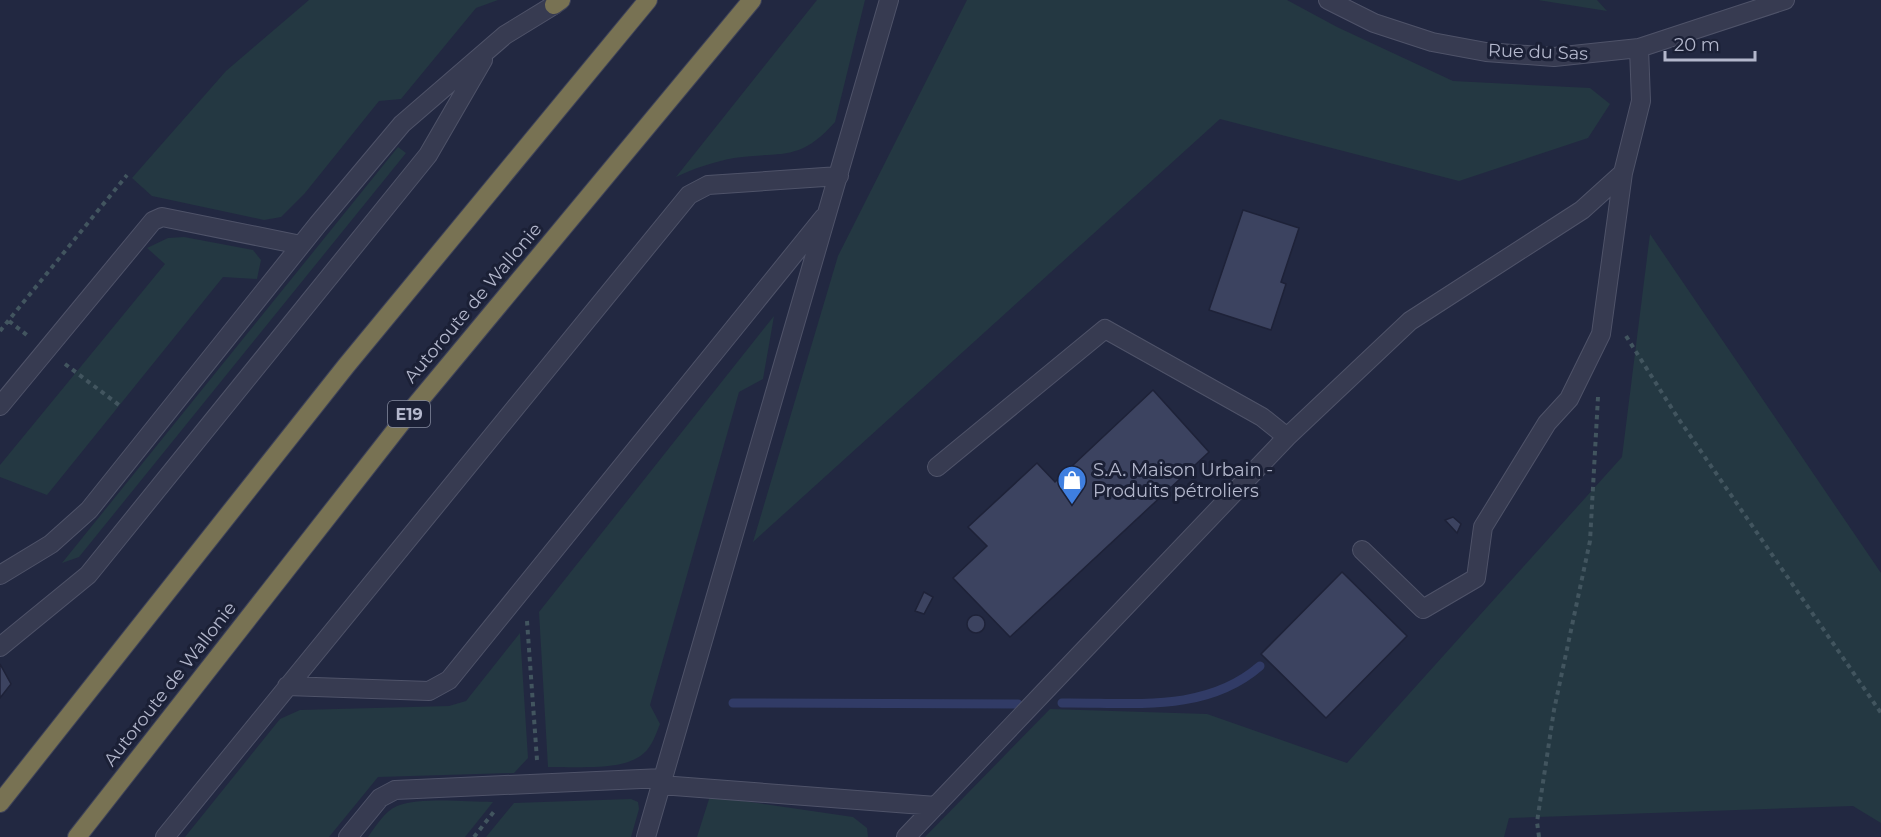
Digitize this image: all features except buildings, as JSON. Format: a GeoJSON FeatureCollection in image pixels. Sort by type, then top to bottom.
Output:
{"type":"FeatureCollection","features":[{"type":"Feature","properties":{"kind":"highway"},"geometry":{"type":"LineString","coordinates":[[0,803],[346,366],[648,0]]}},
{"type":"Feature","properties":{"kind":"highway","name":"Autoroute de Wallonie"},"geometry":{"type":"LineString","coordinates":[[77,837],[405,418],[752,0]]}},
{"type":"Feature","properties":{"kind":"street"},"geometry":{"type":"LineString","coordinates":[[646,837],[890,0]]}},
{"type":"Feature","properties":{"kind":"street","name":"Rue du Sas"},"geometry":{"type":"LineString","coordinates":[[1328,0],[1374,23],[1432,42],[1486,52],[1554,57],[1639,48],[1785,0]]}},
{"type":"Feature","properties":{"kind":"street"},"geometry":{"type":"LineString","coordinates":[[0,575],[51,543],[89,510],[301,245],[402,124],[505,34],[557,2]]}},
{"type":"Feature","properties":{"kind":"street"},"geometry":{"type":"LineString","coordinates":[[0,647],[88,575],[428,155],[490,48]]}},
{"type":"Feature","properties":{"kind":"street"},"geometry":{"type":"LineString","coordinates":[[1362,550],[1423,609],[1476,578],[1483,527],[1547,423],[1569,399],[1601,334],[1623,173],[1641,102],[1639,48]]}},
{"type":"Feature","properties":{"kind":"street"},"geometry":{"type":"LineString","coordinates":[[906,837],[1287,437],[1410,321],[1582,210],[1623,173]]}},
{"type":"Feature","properties":{"kind":"street"},"geometry":{"type":"LineString","coordinates":[[165,837],[689,195],[708,185],[839,176]]}},
{"type":"Feature","properties":{"kind":"street"},"geometry":{"type":"LineString","coordinates":[[287,686],[429,691],[449,680],[829,211]]}},
{"type":"Feature","properties":{"kind":"street"},"geometry":{"type":"LineString","coordinates":[[0,406],[153,220],[162,217],[301,245]]}},
{"type":"Feature","properties":{"kind":"street"},"geometry":{"type":"LineString","coordinates":[[937,467],[1105,329],[1262,417],[1287,437]]}},
{"type":"Feature","properties":{"kind":"street"},"geometry":{"type":"LineString","coordinates":[[348,837],[380,798],[395,790],[662,782],[936,806]]}},
{"type":"Feature","properties":{"kind":"path"},"geometry":{"type":"LineString","coordinates":[[0,331],[127,175]]}},
{"type":"Feature","properties":{"kind":"path"},"geometry":{"type":"LineString","coordinates":[[1605,309],[1638,351],[1678,418],[1881,713]]}},
{"type":"Feature","properties":{"kind":"path"},"geometry":{"type":"LineString","coordinates":[[1539,837],[1537,822],[1554,710],[1590,542],[1598,392]]}},
{"type":"Feature","properties":{"kind":"path"},"geometry":{"type":"LineString","coordinates":[[474,837],[538,758],[525,589]]}},
{"type":"Feature","properties":{"kind":"shaded area"},"geometry":{"type":"Polygon","coordinates":[[[309,0],[498,0],[476,8],[401,99],[379,101],[305,193],[281,217],[264,220],[152,196],[132,178],[226,71],[309,0]]]}},
{"type":"Feature","properties":{"kind":"shaded area"},"geometry":{"type":"Polygon","coordinates":[[[817,0],[865,0],[835,122],[811,144],[800,150],[734,158],[676,177],[817,0]]]}},
{"type":"Feature","properties":{"kind":"shaded area"},"geometry":{"type":"Polygon","coordinates":[[[967,0],[1287,0],[1337,27],[1453,81],[1590,88],[1610,104],[1588,138],[1459,181],[1220,119],[753,542],[838,256],[967,0]]]}},
{"type":"Feature","properties":{"kind":"shaded area"},"geometry":{"type":"Polygon","coordinates":[[[1538,0],[1597,0],[1607,11],[1538,0]]]}},
{"type":"Feature","properties":{"kind":"shaded area"},"geometry":{"type":"Polygon","coordinates":[[[398,147],[406,153],[79,557],[62,563],[398,147]]]}},
{"type":"Feature","properties":{"kind":"shaded area"},"geometry":{"type":"Polygon","coordinates":[[[1650,234],[1881,573],[1881,823],[1853,806],[1509,818],[1504,837],[925,837],[1050,709],[1207,714],[1347,763],[1622,457],[1650,234]]]}},
{"type":"Feature","properties":{"kind":"shaded area"},"geometry":{"type":"Polygon","coordinates":[[[184,237],[253,250],[261,260],[257,279],[223,277],[47,495],[0,477],[0,465],[165,264],[147,248],[168,238],[184,237]]]}},
{"type":"Feature","properties":{"kind":"shaded area"},"geometry":{"type":"Polygon","coordinates":[[[774,316],[763,379],[739,392],[650,705],[660,724],[654,740],[644,753],[624,763],[599,767],[548,767],[539,612],[774,316]]]}},
{"type":"Feature","properties":{"kind":"shaded area"},"geometry":{"type":"Polygon","coordinates":[[[520,633],[528,758],[514,773],[378,777],[329,837],[185,837],[280,719],[300,710],[449,706],[466,701],[520,633]]]}},
{"type":"Feature","properties":{"kind":"shaded area"},"geometry":{"type":"Polygon","coordinates":[[[710,796],[853,817],[867,828],[868,837],[697,837],[710,796]]]}},
{"type":"Feature","properties":{"kind":"shaded area"},"geometry":{"type":"Polygon","coordinates":[[[631,799],[638,802],[639,809],[631,837],[486,837],[514,803],[631,799]]]}},
{"type":"Feature","properties":{"kind":"shaded area"},"geometry":{"type":"Polygon","coordinates":[[[493,802],[465,837],[368,837],[392,809],[407,803],[493,802]]]}},
{"type":"Feature","properties":{"kind":"waterway"},"geometry":{"type":"LineString","coordinates":[[1062,703],[1140,704],[1191,699],[1215,692],[1238,681],[1260,666]]}},
{"type":"Feature","properties":{"kind":"waterway"},"geometry":{"type":"LineString","coordinates":[[733,703],[1018,704]]}},
{"type":"Feature","properties":{"kind":"place","name":"S.A. Maison Urbain - Produits pétroliers"},"geometry":{"type":"Point","coordinates":[1072,506]}}]}
